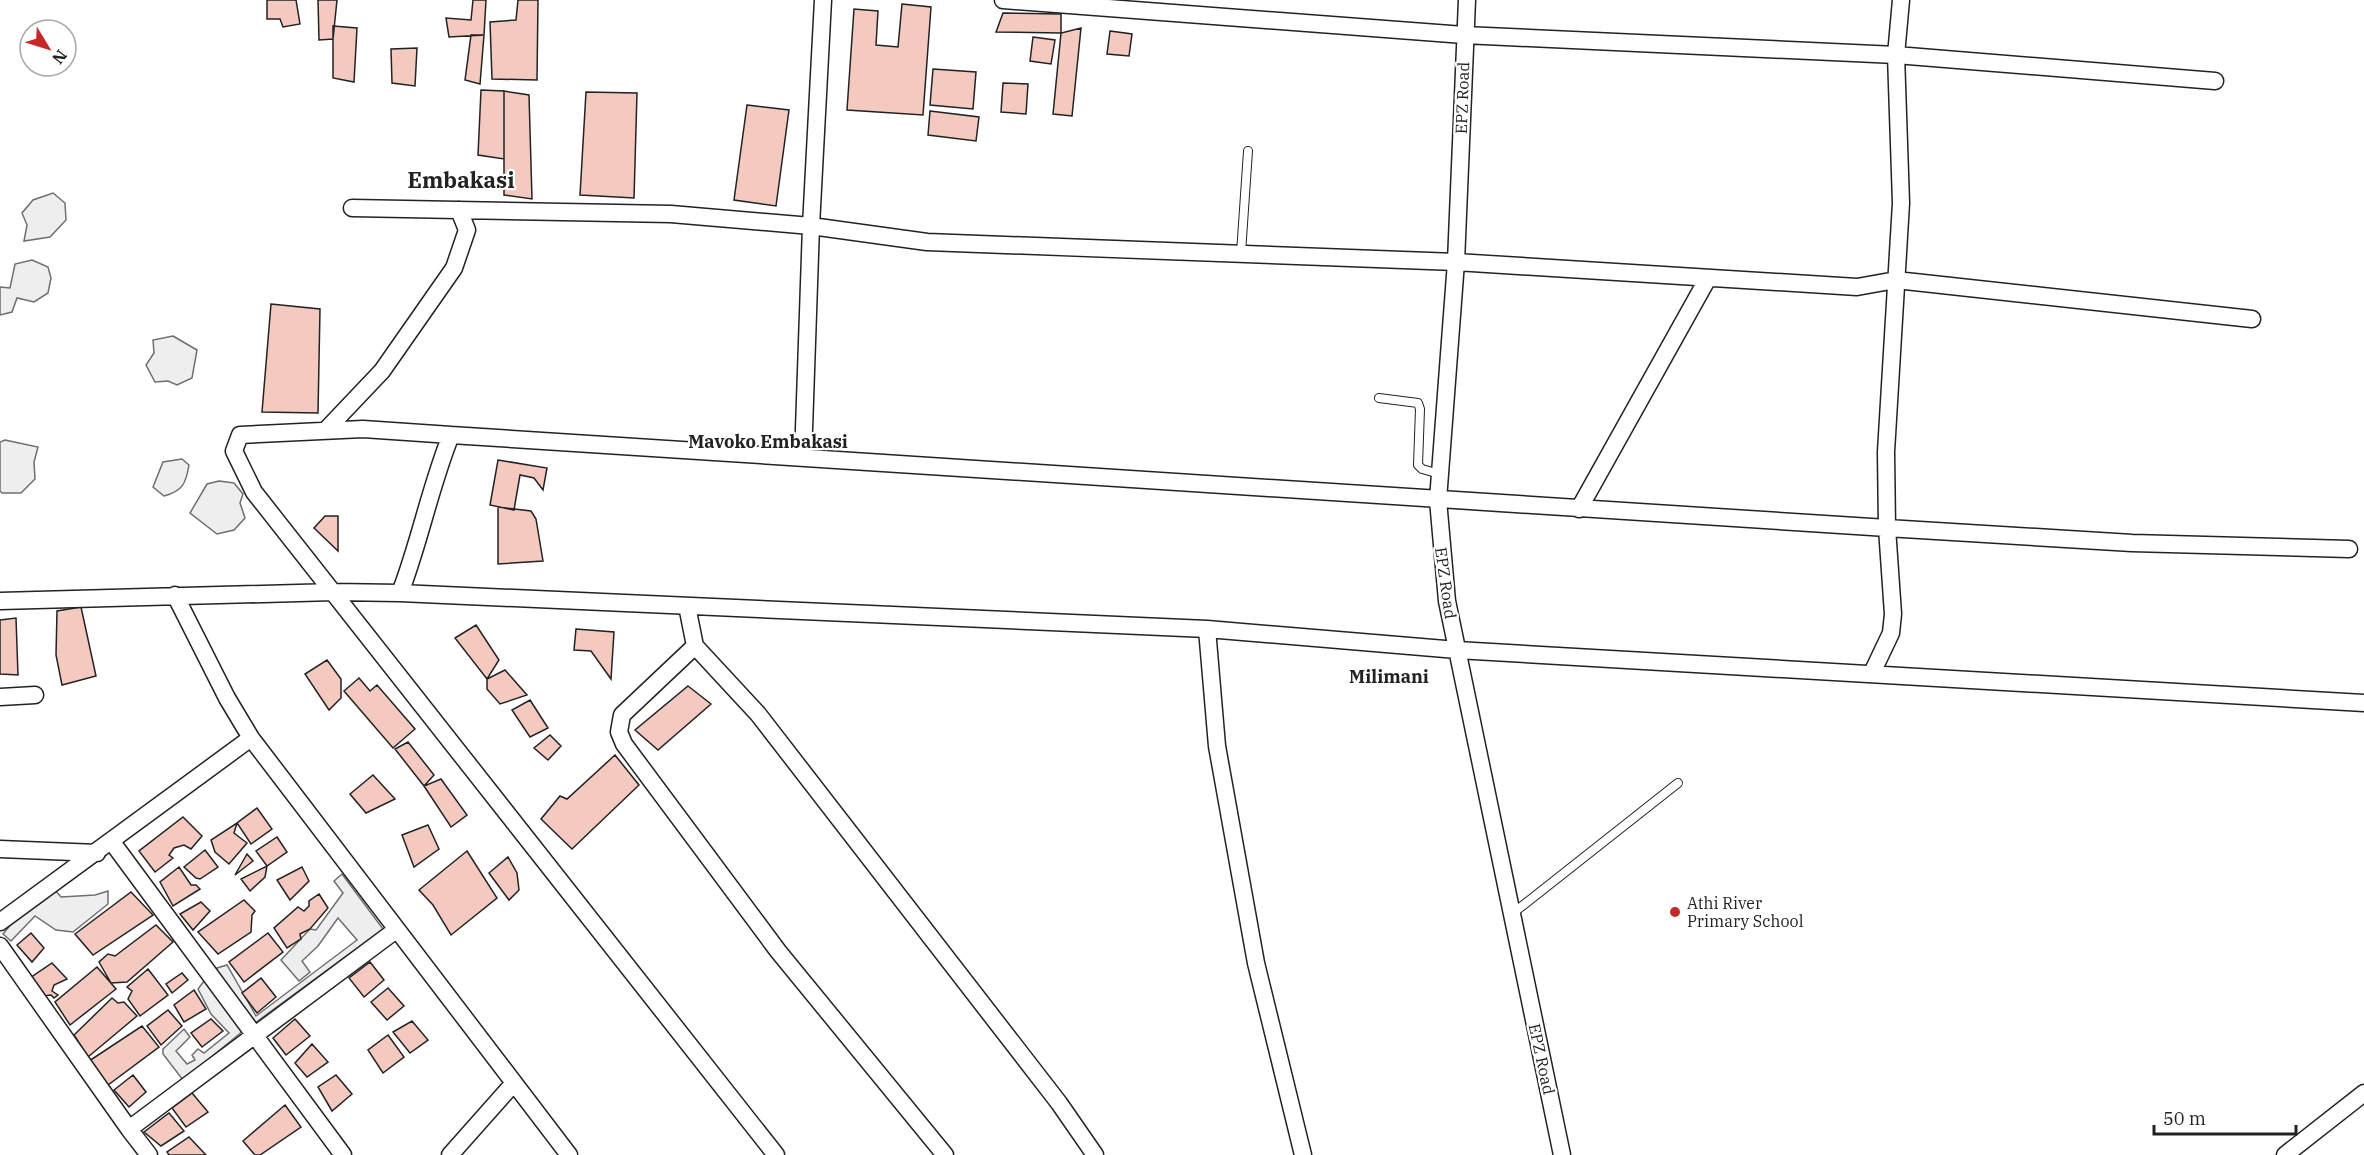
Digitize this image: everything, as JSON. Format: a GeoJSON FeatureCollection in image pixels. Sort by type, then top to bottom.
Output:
{"type":"FeatureCollection","features":[{"type":"Feature","properties":{"kind":"street"},"geometry":{"type":"LineString","coordinates":[[802,458],[811,226],[824,0]]}},
{"type":"Feature","properties":{"kind":"street"},"geometry":{"type":"LineString","coordinates":[[1003,0],[1464,35],[1896,55],[2215,81]]}},
{"type":"Feature","properties":{"kind":"street","name":"EPZ Road"},"geometry":{"type":"LineString","coordinates":[[1467,0],[1456,262],[1438,500],[1447,601],[1562,1155]]}},
{"type":"Feature","properties":{"kind":"street"},"geometry":{"type":"LineString","coordinates":[[1872,673],[1891,633],[1893,614],[1887,528],[1886,452],[1901,203],[1896,55],[1901,0]]}},
{"type":"Feature","properties":{"kind":"street"},"geometry":{"type":"LineString","coordinates":[[352,208],[671,214],[811,226],[927,242],[1456,262],[1857,287],[1896,280],[2252,319]]}},
{"type":"Feature","properties":{"kind":"street"},"geometry":{"type":"LineString","coordinates":[[326,430],[382,371],[454,268],[467,230],[459,210]]}},
{"type":"Feature","properties":{"kind":"street"},"geometry":{"type":"LineString","coordinates":[[1579,509],[1708,278]]}},
{"type":"Feature","properties":{"kind":"street"},"geometry":{"type":"LineString","coordinates":[[776,1155],[254,492],[234,451],[240,435],[363,429],[2132,543],[2349,549]]}},
{"type":"Feature","properties":{"kind":"street"},"geometry":{"type":"LineString","coordinates":[[400,593],[412,562],[439,464],[451,435]]}},
{"type":"Feature","properties":{"kind":"street"},"geometry":{"type":"LineString","coordinates":[[0,601],[175,595],[400,593],[1207,629],[1457,650],[2364,703]]}},
{"type":"Feature","properties":{"kind":"street"},"geometry":{"type":"LineString","coordinates":[[175,595],[227,698],[251,738],[569,1155]]}},
{"type":"Feature","properties":{"kind":"street"},"geometry":{"type":"LineString","coordinates":[[687,606],[695,646],[758,714],[1059,1103],[1095,1155]]}},
{"type":"Feature","properties":{"kind":"street"},"geometry":{"type":"LineString","coordinates":[[1207,629],[1217,746],[1254,952],[1303,1155]]}},
{"type":"Feature","properties":{"kind":"street"},"geometry":{"type":"LineString","coordinates":[[695,646],[622,715],[619,732],[624,744],[778,951],[945,1155]]}},
{"type":"Feature","properties":{"kind":"street"},"geometry":{"type":"LineString","coordinates":[[0,697],[35,695]]}},
{"type":"Feature","properties":{"kind":"street"},"geometry":{"type":"LineString","coordinates":[[0,922],[251,738]]}},
{"type":"Feature","properties":{"kind":"street"},"geometry":{"type":"LineString","coordinates":[[112,842],[343,1155]]}},
{"type":"Feature","properties":{"kind":"street"},"geometry":{"type":"LineString","coordinates":[[0,849],[97,853]]}},
{"type":"Feature","properties":{"kind":"street"},"geometry":{"type":"LineString","coordinates":[[129,1129],[396,930]]}},
{"type":"Feature","properties":{"kind":"street"},"geometry":{"type":"LineString","coordinates":[[0,946],[149,1155]]}},
{"type":"Feature","properties":{"kind":"street"},"geometry":{"type":"LineString","coordinates":[[450,1155],[513,1084]]}},
{"type":"Feature","properties":{"kind":"street"},"geometry":{"type":"LineString","coordinates":[[2284,1155],[2364,1093]]}},
{"type":"Feature","properties":{"kind":"lane"},"geometry":{"type":"LineString","coordinates":[[1241,253],[1248,151]]}},
{"type":"Feature","properties":{"kind":"lane"},"geometry":{"type":"LineString","coordinates":[[1379,398],[1418,403],[1420,409],[1418,465],[1422,469],[1440,474]]}},
{"type":"Feature","properties":{"kind":"lane"},"geometry":{"type":"LineString","coordinates":[[1512,914],[1678,783]]}},
{"type":"Feature","properties":{"kind":"shaded area"},"geometry":{"type":"Polygon","coordinates":[[[53,193],[65,203],[66,220],[50,237],[24,241],[27,225],[22,213],[33,200],[53,193]]]}},
{"type":"Feature","properties":{"kind":"shaded area"},"geometry":{"type":"Polygon","coordinates":[[[32,260],[48,267],[51,278],[48,293],[34,302],[17,298],[12,312],[0,315],[0,287],[10,288],[15,264],[32,260]]]}},
{"type":"Feature","properties":{"kind":"shaded area"},"geometry":{"type":"Polygon","coordinates":[[[173,336],[197,350],[192,378],[177,385],[168,381],[155,382],[146,365],[154,353],[153,340],[173,336]]]}},
{"type":"Feature","properties":{"kind":"shaded area"},"geometry":{"type":"Polygon","coordinates":[[[5,440],[38,447],[34,462],[35,479],[21,493],[2,493],[0,491],[0,442],[5,440]]]}},
{"type":"Feature","properties":{"kind":"shaded area"},"geometry":{"type":"Polygon","coordinates":[[[182,459],[189,465],[185,481],[176,492],[164,496],[153,487],[163,462],[182,459]]]}},
{"type":"Feature","properties":{"kind":"shaded area"},"geometry":{"type":"Polygon","coordinates":[[[219,481],[234,483],[243,494],[240,503],[245,518],[234,530],[217,534],[190,513],[207,484],[219,481]]]}},
{"type":"Feature","properties":{"kind":"shaded area"},"geometry":{"type":"Polygon","coordinates":[[[342,874],[383,929],[255,1023],[214,969],[227,965],[256,1016],[357,940],[338,918],[318,946],[302,961],[310,972],[299,981],[281,960],[310,929],[316,930],[343,893],[334,881],[342,874]]]}},
{"type":"Feature","properties":{"kind":"shaded area"},"geometry":{"type":"Polygon","coordinates":[[[54,889],[61,897],[95,895],[108,891],[108,904],[73,932],[56,930],[35,916],[11,941],[3,934],[21,912],[54,889]]]}},
{"type":"Feature","properties":{"kind":"shaded area"},"geometry":{"type":"Polygon","coordinates":[[[204,981],[243,1031],[183,1080],[163,1054],[163,1049],[184,1029],[190,1037],[176,1051],[187,1064],[195,1060],[192,1055],[198,1049],[204,1053],[229,1033],[211,1014],[198,989],[204,981]]]}},
{"type":"Feature","properties":{"kind":"building"},"geometry":{"type":"Polygon","coordinates":[[[267,0],[296,0],[300,24],[283,27],[280,19],[267,19],[267,0]]]}},
{"type":"Feature","properties":{"kind":"building"},"geometry":{"type":"Polygon","coordinates":[[[318,0],[337,0],[333,39],[319,40],[318,0]]]}},
{"type":"Feature","properties":{"kind":"building"},"geometry":{"type":"Polygon","coordinates":[[[473,0],[486,0],[484,35],[449,37],[446,18],[471,20],[473,0]]]}},
{"type":"Feature","properties":{"kind":"building"},"geometry":{"type":"Polygon","coordinates":[[[518,0],[538,0],[537,80],[492,79],[490,22],[516,20],[518,0]]]}},
{"type":"Feature","properties":{"kind":"building"},"geometry":{"type":"Polygon","coordinates":[[[902,4],[931,7],[923,115],[847,110],[854,9],[878,11],[876,45],[898,47],[902,4]]]}},
{"type":"Feature","properties":{"kind":"building"},"geometry":{"type":"Polygon","coordinates":[[[1003,13],[1061,14],[1061,33],[996,32],[1003,13]]]}},
{"type":"Feature","properties":{"kind":"building"},"geometry":{"type":"Polygon","coordinates":[[[333,26],[357,28],[354,82],[333,78],[333,26]]]}},
{"type":"Feature","properties":{"kind":"building"},"geometry":{"type":"Polygon","coordinates":[[[1081,28],[1072,116],[1053,114],[1061,33],[1081,28]]]}},
{"type":"Feature","properties":{"kind":"building"},"geometry":{"type":"Polygon","coordinates":[[[1110,31],[1132,34],[1129,56],[1107,54],[1110,31]]]}},
{"type":"Feature","properties":{"kind":"building"},"geometry":{"type":"Polygon","coordinates":[[[471,35],[484,35],[480,84],[465,80],[471,35]]]}},
{"type":"Feature","properties":{"kind":"building"},"geometry":{"type":"Polygon","coordinates":[[[1033,37],[1055,40],[1051,64],[1030,61],[1033,37]]]}},
{"type":"Feature","properties":{"kind":"building"},"geometry":{"type":"Polygon","coordinates":[[[417,48],[415,86],[392,83],[391,49],[417,48]]]}},
{"type":"Feature","properties":{"kind":"building"},"geometry":{"type":"Polygon","coordinates":[[[933,69],[976,72],[973,109],[930,105],[933,69]]]}},
{"type":"Feature","properties":{"kind":"building"},"geometry":{"type":"Polygon","coordinates":[[[1003,83],[1028,84],[1026,114],[1001,112],[1003,83]]]}},
{"type":"Feature","properties":{"kind":"building"},"geometry":{"type":"Polygon","coordinates":[[[481,90],[504,91],[504,159],[478,155],[481,90]]]}},
{"type":"Feature","properties":{"kind":"building"},"geometry":{"type":"Polygon","coordinates":[[[504,91],[529,95],[532,199],[504,195],[504,91]]]}},
{"type":"Feature","properties":{"kind":"building"},"geometry":{"type":"Polygon","coordinates":[[[586,92],[637,93],[634,198],[580,195],[586,92]]]}},
{"type":"Feature","properties":{"kind":"building"},"geometry":{"type":"Polygon","coordinates":[[[747,105],[789,110],[776,206],[734,200],[747,105]]]}},
{"type":"Feature","properties":{"kind":"building"},"geometry":{"type":"Polygon","coordinates":[[[930,111],[979,117],[976,141],[928,135],[930,111]]]}},
{"type":"Feature","properties":{"kind":"building"},"geometry":{"type":"Polygon","coordinates":[[[271,304],[320,309],[318,413],[262,412],[271,304]]]}},
{"type":"Feature","properties":{"kind":"building"},"geometry":{"type":"Polygon","coordinates":[[[498,460],[547,468],[543,490],[534,478],[520,475],[514,510],[490,505],[498,460]]]}},
{"type":"Feature","properties":{"kind":"building"},"geometry":{"type":"Polygon","coordinates":[[[498,507],[531,511],[536,519],[543,561],[498,564],[498,507]]]}},
{"type":"Feature","properties":{"kind":"building"},"geometry":{"type":"Polygon","coordinates":[[[325,516],[338,516],[338,551],[314,528],[325,516]]]}},
{"type":"Feature","properties":{"kind":"building"},"geometry":{"type":"Polygon","coordinates":[[[81,607],[96,676],[62,685],[56,655],[57,611],[81,607]]]}},
{"type":"Feature","properties":{"kind":"building"},"geometry":{"type":"Polygon","coordinates":[[[16,618],[18,675],[0,674],[0,620],[16,618]]]}},
{"type":"Feature","properties":{"kind":"building"},"geometry":{"type":"Polygon","coordinates":[[[476,625],[499,660],[487,679],[455,638],[476,625]]]}},
{"type":"Feature","properties":{"kind":"building"},"geometry":{"type":"Polygon","coordinates":[[[576,629],[614,632],[611,679],[591,651],[574,650],[576,629]]]}},
{"type":"Feature","properties":{"kind":"building"},"geometry":{"type":"Polygon","coordinates":[[[327,660],[341,679],[341,698],[329,710],[305,674],[327,660]]]}},
{"type":"Feature","properties":{"kind":"building"},"geometry":{"type":"Polygon","coordinates":[[[505,670],[527,695],[500,704],[487,689],[487,679],[505,670]]]}},
{"type":"Feature","properties":{"kind":"building"},"geometry":{"type":"Polygon","coordinates":[[[359,678],[370,691],[377,685],[415,729],[393,748],[344,691],[359,678]]]}},
{"type":"Feature","properties":{"kind":"building"},"geometry":{"type":"Polygon","coordinates":[[[688,686],[711,704],[658,750],[635,730],[688,686]]]}},
{"type":"Feature","properties":{"kind":"building"},"geometry":{"type":"Polygon","coordinates":[[[530,700],[548,728],[530,737],[512,710],[530,700]]]}},
{"type":"Feature","properties":{"kind":"building"},"geometry":{"type":"Polygon","coordinates":[[[550,735],[561,746],[548,760],[534,748],[550,735]]]}},
{"type":"Feature","properties":{"kind":"building"},"geometry":{"type":"Polygon","coordinates":[[[408,742],[434,775],[424,786],[395,749],[408,742]]]}},
{"type":"Feature","properties":{"kind":"building"},"geometry":{"type":"Polygon","coordinates":[[[615,755],[639,785],[572,849],[541,819],[560,796],[567,799],[615,755]]]}},
{"type":"Feature","properties":{"kind":"building"},"geometry":{"type":"Polygon","coordinates":[[[373,775],[395,799],[366,813],[350,794],[373,775]]]}},
{"type":"Feature","properties":{"kind":"building"},"geometry":{"type":"Polygon","coordinates":[[[441,779],[467,815],[451,827],[424,786],[441,779]]]}},
{"type":"Feature","properties":{"kind":"building"},"geometry":{"type":"Polygon","coordinates":[[[257,808],[272,829],[251,844],[237,823],[257,808]]]}},
{"type":"Feature","properties":{"kind":"building"},"geometry":{"type":"Polygon","coordinates":[[[183,817],[202,836],[191,849],[184,845],[174,848],[169,855],[173,858],[155,872],[139,851],[183,817]]]}},
{"type":"Feature","properties":{"kind":"building"},"geometry":{"type":"Polygon","coordinates":[[[237,823],[234,833],[247,843],[229,864],[215,852],[211,840],[237,823]]]}},
{"type":"Feature","properties":{"kind":"building"},"geometry":{"type":"Polygon","coordinates":[[[428,825],[439,849],[414,867],[402,835],[428,825]]]}},
{"type":"Feature","properties":{"kind":"building"},"geometry":{"type":"Polygon","coordinates":[[[277,837],[287,852],[267,866],[256,851],[277,837]]]}},
{"type":"Feature","properties":{"kind":"building"},"geometry":{"type":"Polygon","coordinates":[[[205,850],[218,867],[200,879],[184,867],[205,850]]]}},
{"type":"Feature","properties":{"kind":"building"},"geometry":{"type":"Polygon","coordinates":[[[467,851],[497,898],[451,935],[433,905],[419,890],[467,851]]]}},
{"type":"Feature","properties":{"kind":"building"},"geometry":{"type":"Polygon","coordinates":[[[247,854],[253,861],[235,875],[247,854]]]}},
{"type":"Feature","properties":{"kind":"building"},"geometry":{"type":"Polygon","coordinates":[[[508,857],[517,873],[519,890],[509,900],[489,873],[508,857]]]}},
{"type":"Feature","properties":{"kind":"building"},"geometry":{"type":"Polygon","coordinates":[[[267,866],[265,877],[250,891],[241,879],[267,866]]]}},
{"type":"Feature","properties":{"kind":"building"},"geometry":{"type":"Polygon","coordinates":[[[179,867],[191,885],[196,885],[200,889],[173,906],[160,882],[179,867]]]}},
{"type":"Feature","properties":{"kind":"building"},"geometry":{"type":"Polygon","coordinates":[[[302,867],[309,881],[290,900],[277,880],[302,867]]]}},
{"type":"Feature","properties":{"kind":"building"},"geometry":{"type":"Polygon","coordinates":[[[131,892],[153,915],[93,955],[75,934],[131,892]]]}},
{"type":"Feature","properties":{"kind":"building"},"geometry":{"type":"Polygon","coordinates":[[[319,894],[328,908],[310,929],[300,934],[301,939],[287,948],[274,928],[298,907],[304,911],[309,906],[309,901],[319,894]]]}},
{"type":"Feature","properties":{"kind":"building"},"geometry":{"type":"Polygon","coordinates":[[[244,900],[255,911],[252,915],[251,932],[218,954],[198,932],[244,900]]]}},
{"type":"Feature","properties":{"kind":"building"},"geometry":{"type":"Polygon","coordinates":[[[201,902],[210,911],[193,930],[180,914],[201,902]]]}},
{"type":"Feature","properties":{"kind":"building"},"geometry":{"type":"Polygon","coordinates":[[[156,925],[173,942],[127,982],[111,983],[99,962],[108,954],[115,956],[156,925]]]}},
{"type":"Feature","properties":{"kind":"building"},"geometry":{"type":"Polygon","coordinates":[[[31,933],[44,948],[32,962],[17,945],[31,933]]]}},
{"type":"Feature","properties":{"kind":"building"},"geometry":{"type":"Polygon","coordinates":[[[268,933],[283,952],[244,982],[229,962],[268,933]]]}},
{"type":"Feature","properties":{"kind":"building"},"geometry":{"type":"Polygon","coordinates":[[[370,962],[384,980],[364,997],[349,978],[370,962]]]}},
{"type":"Feature","properties":{"kind":"building"},"geometry":{"type":"Polygon","coordinates":[[[52,963],[67,979],[54,985],[52,991],[58,995],[54,998],[51,995],[43,996],[30,978],[52,963]]]}},
{"type":"Feature","properties":{"kind":"building"},"geometry":{"type":"Polygon","coordinates":[[[97,967],[116,989],[70,1025],[55,1002],[97,967]]]}},
{"type":"Feature","properties":{"kind":"building"},"geometry":{"type":"Polygon","coordinates":[[[148,969],[168,995],[140,1016],[128,999],[132,991],[127,987],[148,969]]]}},
{"type":"Feature","properties":{"kind":"building"},"geometry":{"type":"Polygon","coordinates":[[[182,973],[188,980],[172,993],[166,984],[182,973]]]}},
{"type":"Feature","properties":{"kind":"building"},"geometry":{"type":"Polygon","coordinates":[[[261,978],[276,997],[257,1013],[242,993],[261,978]]]}},
{"type":"Feature","properties":{"kind":"building"},"geometry":{"type":"Polygon","coordinates":[[[388,988],[404,1006],[387,1020],[371,1002],[388,988]]]}},
{"type":"Feature","properties":{"kind":"building"},"geometry":{"type":"Polygon","coordinates":[[[194,990],[206,1009],[184,1022],[174,1005],[194,990]]]}},
{"type":"Feature","properties":{"kind":"building"},"geometry":{"type":"Polygon","coordinates":[[[112,998],[118,1003],[124,1002],[137,1016],[88,1057],[74,1035],[112,998]]]}},
{"type":"Feature","properties":{"kind":"building"},"geometry":{"type":"Polygon","coordinates":[[[168,1010],[182,1026],[161,1045],[147,1026],[168,1010]]]}},
{"type":"Feature","properties":{"kind":"building"},"geometry":{"type":"Polygon","coordinates":[[[211,1019],[223,1031],[202,1047],[191,1033],[211,1019]]]}},
{"type":"Feature","properties":{"kind":"building"},"geometry":{"type":"Polygon","coordinates":[[[295,1019],[310,1036],[286,1055],[273,1038],[295,1019]]]}},
{"type":"Feature","properties":{"kind":"building"},"geometry":{"type":"Polygon","coordinates":[[[412,1021],[428,1040],[410,1053],[393,1032],[412,1021]]]}},
{"type":"Feature","properties":{"kind":"building"},"geometry":{"type":"Polygon","coordinates":[[[142,1026],[159,1047],[108,1085],[89,1061],[142,1026]]]}},
{"type":"Feature","properties":{"kind":"building"},"geometry":{"type":"Polygon","coordinates":[[[388,1035],[404,1057],[383,1073],[368,1050],[388,1035]]]}},
{"type":"Feature","properties":{"kind":"building"},"geometry":{"type":"Polygon","coordinates":[[[312,1044],[328,1062],[307,1077],[295,1063],[312,1044]]]}},
{"type":"Feature","properties":{"kind":"building"},"geometry":{"type":"Polygon","coordinates":[[[133,1075],[146,1092],[129,1107],[114,1090],[133,1075]]]}},
{"type":"Feature","properties":{"kind":"building"},"geometry":{"type":"Polygon","coordinates":[[[336,1075],[352,1094],[332,1111],[318,1087],[336,1075]]]}},
{"type":"Feature","properties":{"kind":"building"},"geometry":{"type":"Polygon","coordinates":[[[192,1093],[208,1112],[186,1127],[172,1108],[192,1093]]]}},
{"type":"Feature","properties":{"kind":"building"},"geometry":{"type":"Polygon","coordinates":[[[285,1105],[301,1127],[260,1155],[255,1155],[243,1141],[285,1105]]]}},
{"type":"Feature","properties":{"kind":"building"},"geometry":{"type":"Polygon","coordinates":[[[169,1113],[184,1131],[161,1146],[144,1132],[169,1113]]]}},
{"type":"Feature","properties":{"kind":"building"},"geometry":{"type":"Polygon","coordinates":[[[189,1137],[206,1155],[169,1155],[167,1152],[189,1137]]]}},
{"type":"Feature","properties":{"kind":"place","name":"Athi River Primary School"},"geometry":{"type":"Point","coordinates":[1675,912]}},
{"type":"Feature","properties":{"kind":"district","name":"Embakasi"},"geometry":{"type":"Point","coordinates":[461,179]}},
{"type":"Feature","properties":{"kind":"district","name":"Mavoko Embakasi"},"geometry":{"type":"Point","coordinates":[768,441]}},
{"type":"Feature","properties":{"kind":"district","name":"Milimani"},"geometry":{"type":"Point","coordinates":[1389,676]}}]}
